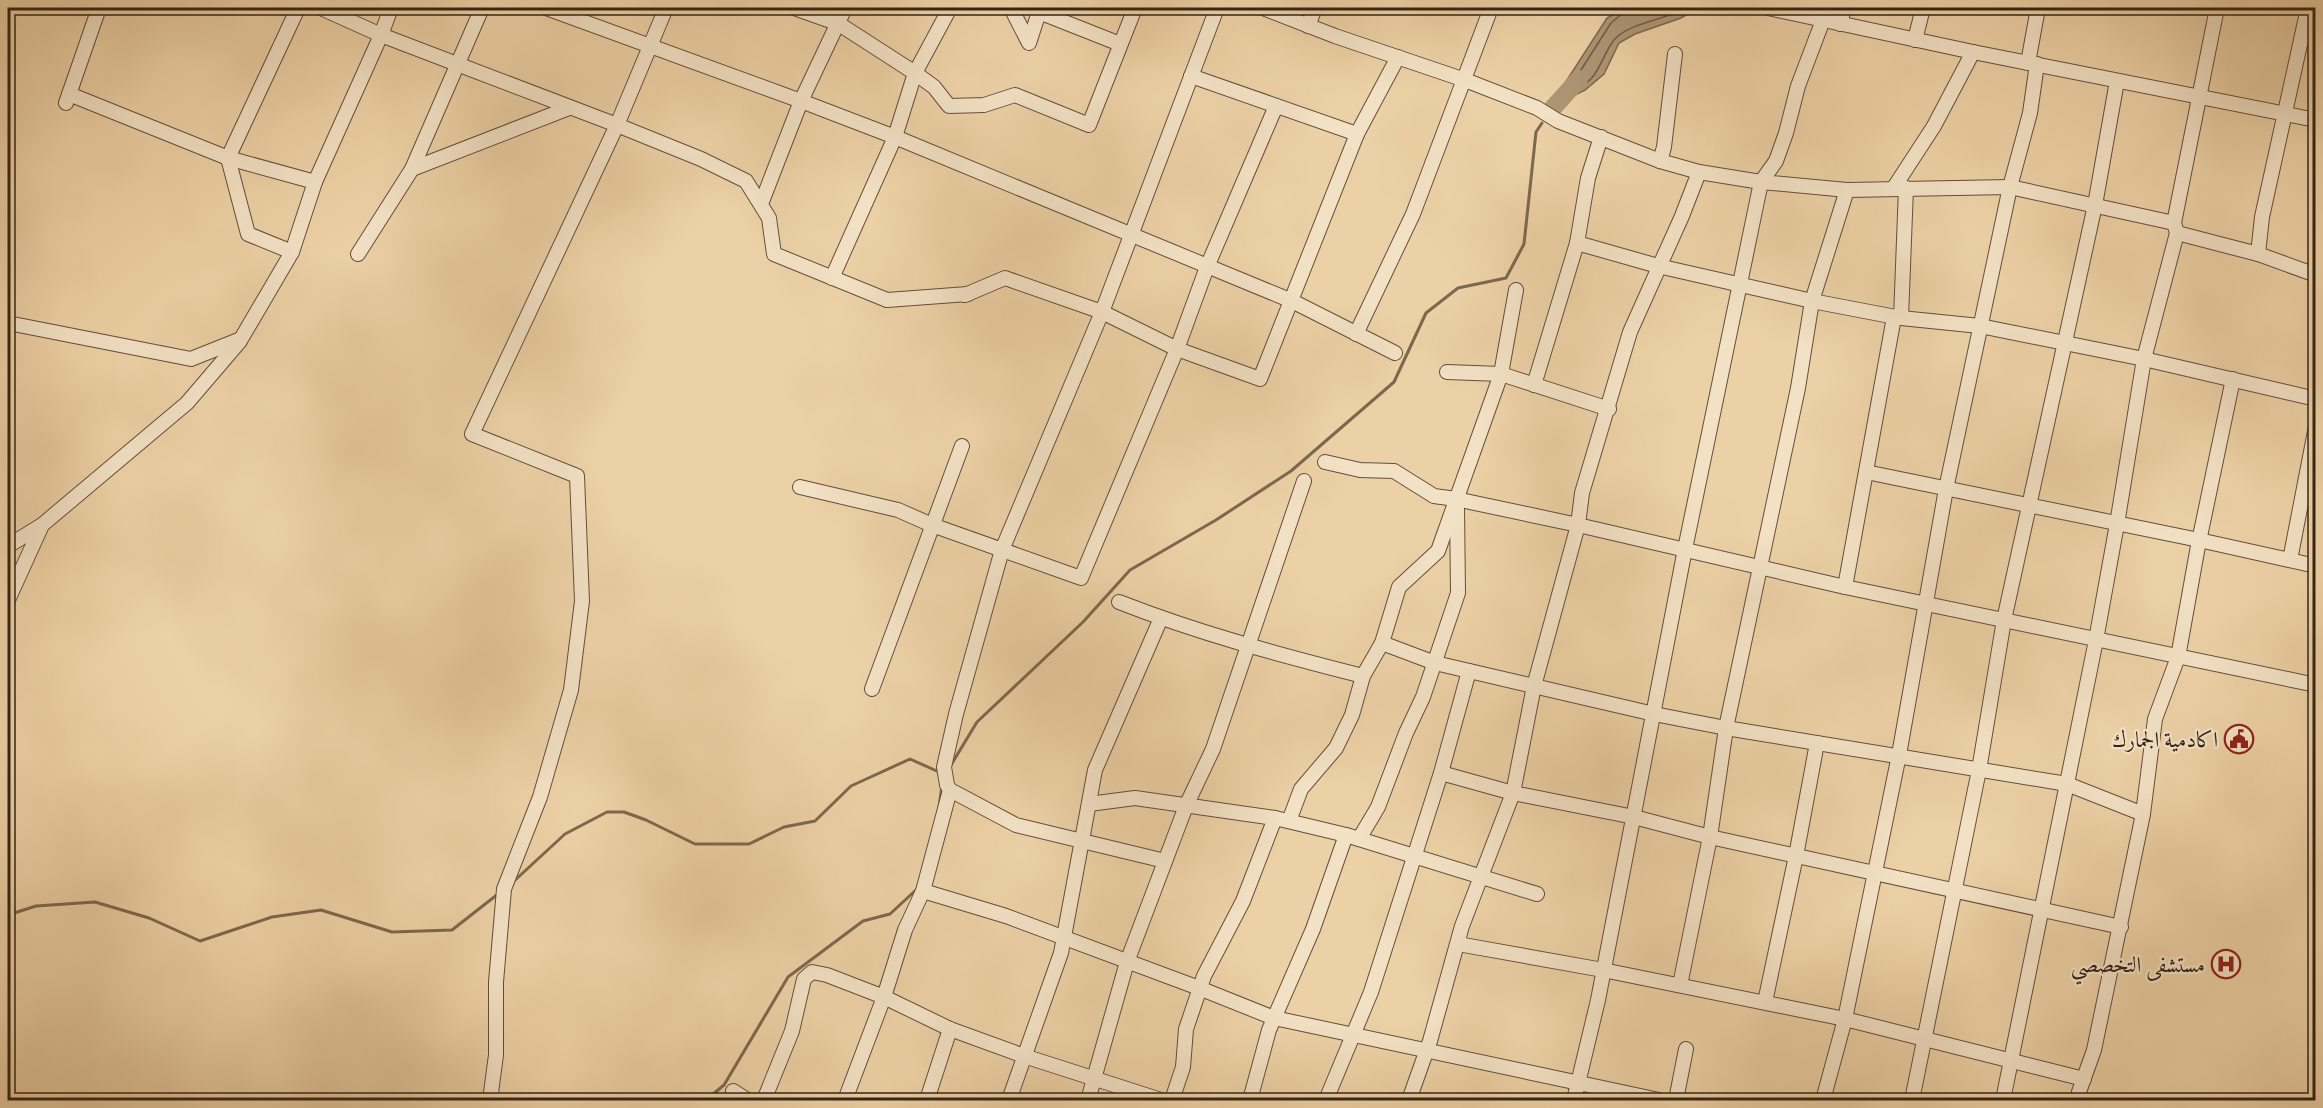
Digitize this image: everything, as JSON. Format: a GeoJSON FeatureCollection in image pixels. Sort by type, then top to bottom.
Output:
{"type":"FeatureCollection","features":[{"type":"Feature","properties":{"kind":"street"},"geometry":{"type":"LineString","coordinates":[[99,8],[67,98],[228,158],[315,182]]}},
{"type":"Feature","properties":{"kind":"street"},"geometry":{"type":"LineString","coordinates":[[292,252],[248,234],[228,158],[297,8]]}},
{"type":"Feature","properties":{"kind":"street"},"geometry":{"type":"LineString","coordinates":[[321,8],[381,35],[701,159],[746,181],[769,218],[774,254],[887,300],[967,295],[1005,278],[1102,312],[1177,349],[1260,379],[1357,134],[1398,57]]}},
{"type":"Feature","properties":{"kind":"street"},"geometry":{"type":"LineString","coordinates":[[8,546],[42,525],[188,403],[242,339],[292,252],[315,182],[391,8]]}},
{"type":"Feature","properties":{"kind":"street"},"geometry":{"type":"LineString","coordinates":[[358,254],[412,169],[482,8]]}},
{"type":"Feature","properties":{"kind":"street"},"geometry":{"type":"LineString","coordinates":[[546,8],[895,137],[1292,301],[1395,353]]}},
{"type":"Feature","properties":{"kind":"street"},"geometry":{"type":"LineString","coordinates":[[490,1101],[496,1055],[496,982],[504,889],[540,796],[571,690],[582,590],[578,476],[472,434],[617,125],[666,8]]}},
{"type":"Feature","properties":{"kind":"street"},"geometry":{"type":"LineString","coordinates":[[794,8],[839,24],[934,87],[949,106],[984,105],[1015,95],[1089,125]]}},
{"type":"Feature","properties":{"kind":"street"},"geometry":{"type":"LineString","coordinates":[[761,204],[801,101],[845,8]]}},
{"type":"Feature","properties":{"kind":"street"},"geometry":{"type":"LineString","coordinates":[[832,278],[895,137],[915,73],[951,8]]}},
{"type":"Feature","properties":{"kind":"street"},"geometry":{"type":"LineString","coordinates":[[1011,8],[1029,43],[1039,12],[1115,42]]}},
{"type":"Feature","properties":{"kind":"street"},"geometry":{"type":"LineString","coordinates":[[1089,125],[1126,8]]}},
{"type":"Feature","properties":{"kind":"street"},"geometry":{"type":"LineString","coordinates":[[1089,125],[1135,8]]}},
{"type":"Feature","properties":{"kind":"street"},"geometry":{"type":"LineString","coordinates":[[1165,861],[1152,856],[1016,825],[950,790],[944,767],[956,714],[1002,550],[1102,312],[1217,8]]}},
{"type":"Feature","properties":{"kind":"street"},"geometry":{"type":"LineString","coordinates":[[1263,8],[1308,26],[1465,80],[1537,108],[1558,121],[1660,161],[1699,172],[1761,182],[1847,190],[2010,187],[2095,205],[2176,228],[2316,274]]}},
{"type":"Feature","properties":{"kind":"street"},"geometry":{"type":"LineString","coordinates":[[1308,26],[1315,8]]}},
{"type":"Feature","properties":{"kind":"street"},"geometry":{"type":"LineString","coordinates":[[1356,334],[1413,214],[1491,8]]}},
{"type":"Feature","properties":{"kind":"street"},"geometry":{"type":"LineString","coordinates":[[1768,8],[1973,52],[2316,120]]}},
{"type":"Feature","properties":{"kind":"street"},"geometry":{"type":"LineString","coordinates":[[1840,24],[1844,8]]}},
{"type":"Feature","properties":{"kind":"street"},"geometry":{"type":"LineString","coordinates":[[1915,40],[1923,8]]}},
{"type":"Feature","properties":{"kind":"street"},"geometry":{"type":"LineString","coordinates":[[1823,1101],[1845,1019],[1875,874],[1927,604],[1946,489],[1980,326],[2010,187],[2030,113],[2038,8]]}},
{"type":"Feature","properties":{"kind":"street"},"geometry":{"type":"LineString","coordinates":[[2003,1101],[2096,640],[2144,359],[2176,228],[2217,8]]}},
{"type":"Feature","properties":{"kind":"street"},"geometry":{"type":"LineString","coordinates":[[2258,254],[2262,217],[2308,8]]}},
{"type":"Feature","properties":{"kind":"street"},"geometry":{"type":"LineString","coordinates":[[1574,1101],[1603,970],[1685,549],[1761,182],[1776,161],[1798,86],[1823,20]]}},
{"type":"Feature","properties":{"kind":"street"},"geometry":{"type":"LineString","coordinates":[[1845,587],[1898,318],[1899,188],[1973,52]]}},
{"type":"Feature","properties":{"kind":"street"},"geometry":{"type":"LineString","coordinates":[[1660,161],[1664,147],[1674,54]]}},
{"type":"Feature","properties":{"kind":"street"},"geometry":{"type":"LineString","coordinates":[[1191,76],[1357,134]]}},
{"type":"Feature","properties":{"kind":"street"},"geometry":{"type":"LineString","coordinates":[[1912,1101],[1979,770],[2004,620],[2095,205],[2117,81]]}},
{"type":"Feature","properties":{"kind":"street"},"geometry":{"type":"LineString","coordinates":[[800,487],[898,510],[932,525],[1080,578],[1177,349],[1207,267],[1276,106]]}},
{"type":"Feature","properties":{"kind":"street"},"geometry":{"type":"LineString","coordinates":[[412,169],[569,108]]}},
{"type":"Feature","properties":{"kind":"street"},"geometry":{"type":"LineString","coordinates":[[1534,385],[1577,243],[1588,178],[1601,137]]}},
{"type":"Feature","properties":{"kind":"street"},"geometry":{"type":"LineString","coordinates":[[1409,1101],[1427,1049],[1462,926],[1513,793],[1534,686],[1578,525],[1582,493],[1609,409],[1630,332],[1682,216],[1699,172]]}},
{"type":"Feature","properties":{"kind":"street"},"geometry":{"type":"LineString","coordinates":[[1680,985],[1710,837],[1726,729],[1798,388],[1812,301],[1847,190]]}},
{"type":"Feature","properties":{"kind":"street"},"geometry":{"type":"LineString","coordinates":[[1577,243],[1658,266],[1812,301],[1898,318],[1980,326],[2144,359],[2316,399]]}},
{"type":"Feature","properties":{"kind":"street"},"geometry":{"type":"LineString","coordinates":[[1172,1101],[1183,1067],[1186,1029],[1209,964],[1243,901],[1282,820],[1301,789],[1336,748],[1352,714],[1363,676],[1382,643],[1399,587],[1438,551],[1501,374],[1516,290]]}},
{"type":"Feature","properties":{"kind":"street"},"geometry":{"type":"LineString","coordinates":[[8,323],[191,359],[242,339]]}},
{"type":"Feature","properties":{"kind":"street"},"geometry":{"type":"LineString","coordinates":[[1447,372],[1501,374],[1609,409]]}},
{"type":"Feature","properties":{"kind":"street"},"geometry":{"type":"LineString","coordinates":[[2078,1101],[2094,1050],[2121,927],[2143,814],[2155,719],[2178,657],[2199,540],[2233,379]]}},
{"type":"Feature","properties":{"kind":"street"},"geometry":{"type":"LineString","coordinates":[[2290,560],[2316,426]]}},
{"type":"Feature","properties":{"kind":"street"},"geometry":{"type":"LineString","coordinates":[[872,688],[962,446]]}},
{"type":"Feature","properties":{"kind":"street"},"geometry":{"type":"LineString","coordinates":[[1325,462],[1360,470],[1394,471],[1434,496],[1578,525],[1845,587],[2316,685]]}},
{"type":"Feature","properties":{"kind":"street"},"geometry":{"type":"LineString","coordinates":[[1866,472],[2316,566]]}},
{"type":"Feature","properties":{"kind":"street"},"geometry":{"type":"LineString","coordinates":[[1088,1101],[1128,962],[1186,806],[1213,749],[1304,481]]}},
{"type":"Feature","properties":{"kind":"street"},"geometry":{"type":"LineString","coordinates":[[1250,1101],[1274,1018],[1352,837],[1378,807],[1406,733],[1424,697],[1458,593],[1456,499]]}},
{"type":"Feature","properties":{"kind":"street"},"geometry":{"type":"LineString","coordinates":[[8,600],[42,525]]}},
{"type":"Feature","properties":{"kind":"street"},"geometry":{"type":"LineString","coordinates":[[1119,602],[1248,646],[1363,676]]}},
{"type":"Feature","properties":{"kind":"street"},"geometry":{"type":"LineString","coordinates":[[1009,1101],[1064,939],[1095,770],[1161,618]]}},
{"type":"Feature","properties":{"kind":"street"},"geometry":{"type":"LineString","coordinates":[[1382,643],[1435,663],[1726,729],[1899,755],[2067,784],[2143,814]]}},
{"type":"Feature","properties":{"kind":"street"},"geometry":{"type":"LineString","coordinates":[[1326,1101],[1371,992],[1441,773],[1469,671]]}},
{"type":"Feature","properties":{"kind":"street"},"geometry":{"type":"LineString","coordinates":[[1765,1002],[1796,856],[1816,742]]}},
{"type":"Feature","properties":{"kind":"street"},"geometry":{"type":"LineString","coordinates":[[1441,773],[1513,793],[1634,817],[1710,837],[2121,927]]}},
{"type":"Feature","properties":{"kind":"street"},"geometry":{"type":"LineString","coordinates":[[845,1101],[884,997],[905,930],[923,891],[950,790]]}},
{"type":"Feature","properties":{"kind":"street"},"geometry":{"type":"LineString","coordinates":[[1089,804],[1135,798],[1282,820],[1352,837],[1537,894]]}},
{"type":"Feature","properties":{"kind":"street"},"geometry":{"type":"LineString","coordinates":[[923,891],[1006,916],[1274,1018],[1427,1049],[1659,1101]]}},
{"type":"Feature","properties":{"kind":"street"},"geometry":{"type":"LineString","coordinates":[[1458,944],[1603,970],[1845,1019],[2084,1079]]}},
{"type":"Feature","properties":{"kind":"street"},"geometry":{"type":"LineString","coordinates":[[764,1101],[792,1031],[804,979],[807,974],[814,972],[884,997],[950,1029],[1161,1101]]}},
{"type":"Feature","properties":{"kind":"street"},"geometry":{"type":"LineString","coordinates":[[927,1101],[950,1029]]}},
{"type":"Feature","properties":{"kind":"street"},"geometry":{"type":"LineString","coordinates":[[1676,1101],[1686,1049]]}},
{"type":"Feature","properties":{"kind":"street"},"geometry":{"type":"LineString","coordinates":[[733,1091],[747,1101]]}},
{"type":"Feature","properties":{"kind":"water"},"geometry":{"type":"Polygon","coordinates":[[[1624,8],[1698,8],[1681,18],[1635,34],[1619,43],[1604,74],[1585,90],[1575,95],[1563,95],[1565,83],[1607,18],[1624,8]]]}},
{"type":"Feature","properties":{"kind":"waterway"},"geometry":{"type":"LineString","coordinates":[[1552,109],[1579,79]]}},
{"type":"Feature","properties":{"kind":"waterway"},"geometry":{"type":"LineString","coordinates":[[951,765],[977,722],[1083,622],[1130,570],[1216,520],[1291,471],[1394,382],[1426,313],[1458,288],[1506,278],[1524,244],[1536,132],[1542,123]]}},
{"type":"Feature","properties":{"kind":"waterway"},"geometry":{"type":"LineString","coordinates":[[513,882],[565,834],[607,812],[624,812],[695,844],[749,844],[784,827],[815,821],[851,786],[910,759],[939,772]]}},
{"type":"Feature","properties":{"kind":"waterway"},"geometry":{"type":"LineString","coordinates":[[939,808],[942,785]]}},
{"type":"Feature","properties":{"kind":"waterway"},"geometry":{"type":"LineString","coordinates":[[706,1100],[724,1085],[788,977],[863,921],[890,914],[917,889]]}},
{"type":"Feature","properties":{"kind":"waterway"},"geometry":{"type":"LineString","coordinates":[[8,915],[36,906],[95,902],[149,918],[200,941],[272,917],[321,910],[392,932],[452,930],[498,894]]}},
{"type":"Feature","properties":{"kind":"place","name":"اكادمية الجمارك"},"geometry":{"type":"Point","coordinates":[2239,739]}},
{"type":"Feature","properties":{"kind":"place","name":"مستشفى التخصصي"},"geometry":{"type":"Point","coordinates":[2226,964]}}]}
